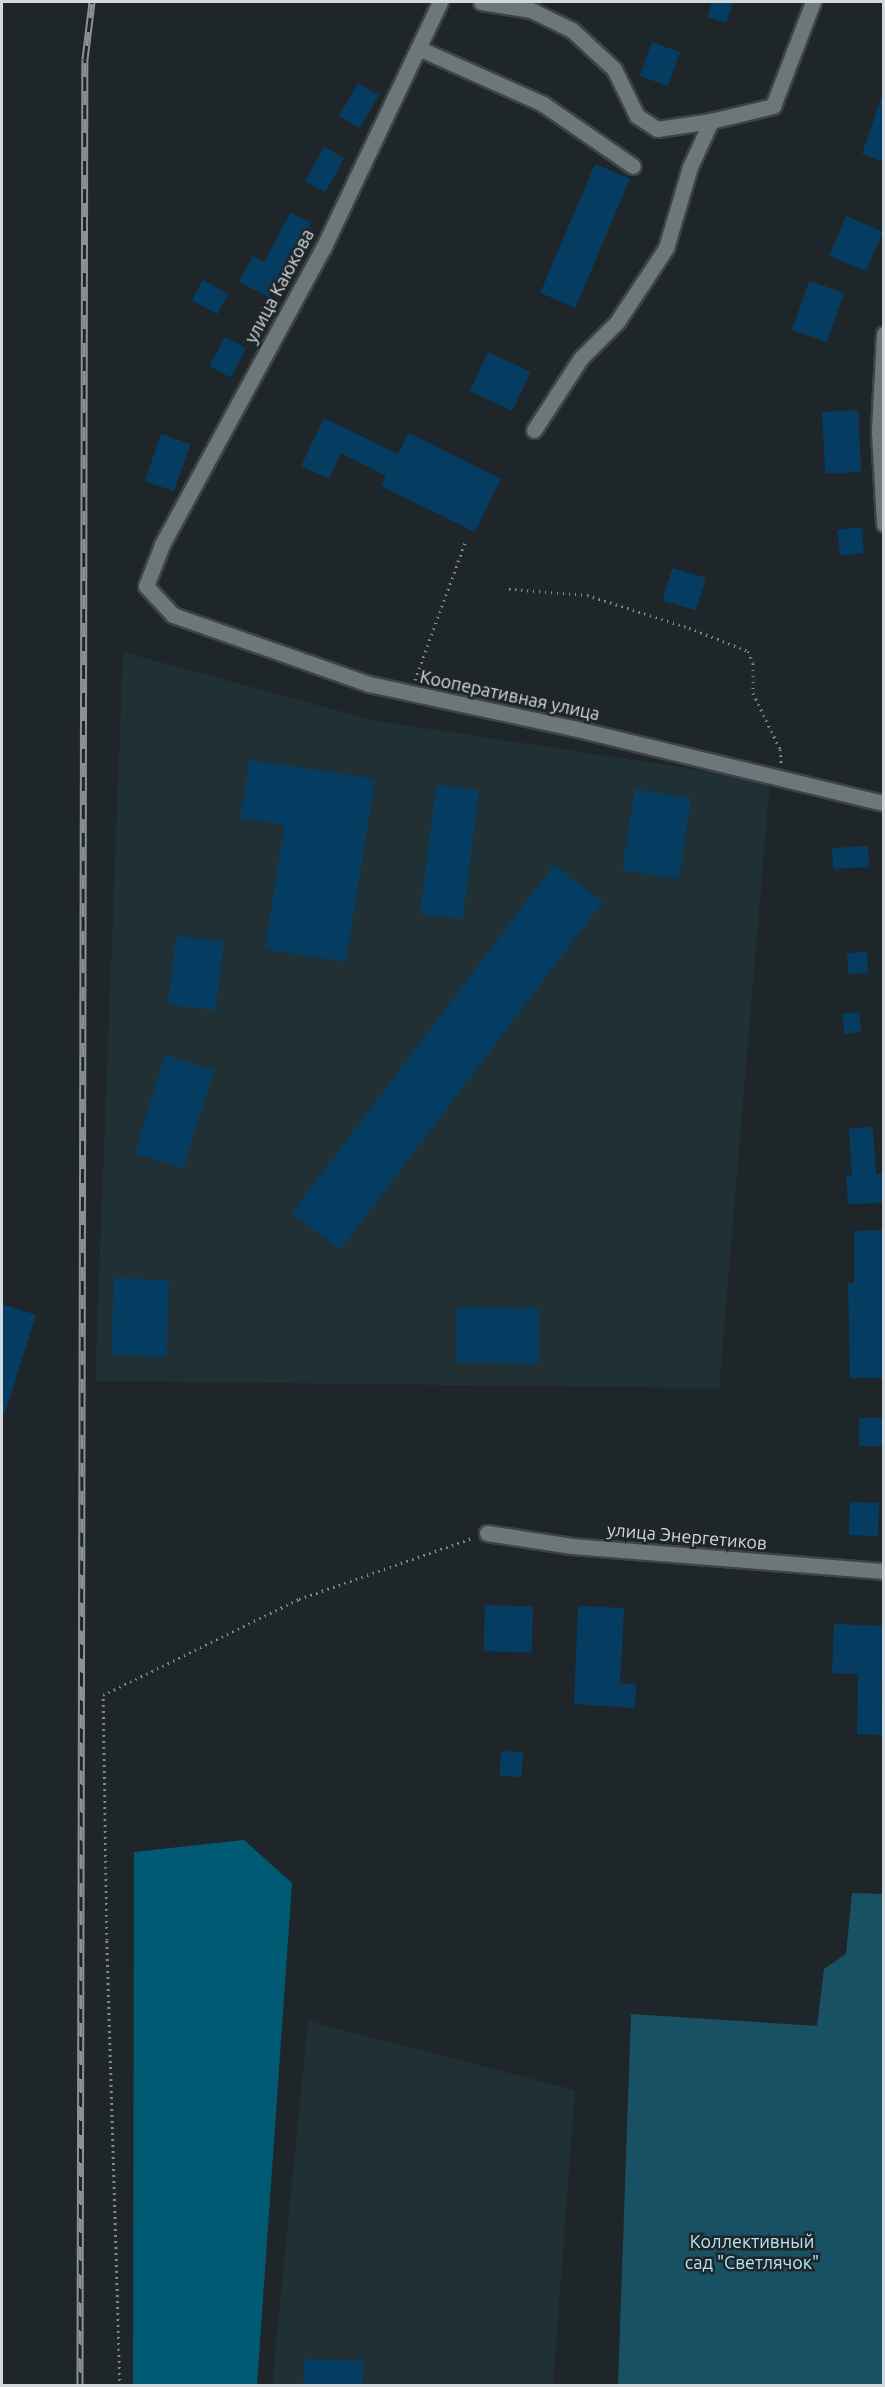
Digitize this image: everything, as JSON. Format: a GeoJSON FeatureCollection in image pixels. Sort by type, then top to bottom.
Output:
{"type":"FeatureCollection","features":[{"type":"Feature","properties":{"kind":"street","name":"улица Каюкова"},"geometry":{"type":"LineString","coordinates":[[146,586],[167,535],[322,248],[440,2]]}},
{"type":"Feature","properties":{"kind":"street"},"geometry":{"type":"LineString","coordinates":[[481,2],[531,10],[572,30],[614,69],[637,116],[657,129],[711,121],[773,106],[813,2]]}},
{"type":"Feature","properties":{"kind":"street"},"geometry":{"type":"LineString","coordinates":[[418,48],[543,104],[633,166]]}},
{"type":"Feature","properties":{"kind":"street"},"geometry":{"type":"LineString","coordinates":[[534,430],[580,357],[617,322],[666,248],[690,167],[711,121]]}},
{"type":"Feature","properties":{"kind":"street"},"geometry":{"type":"LineString","coordinates":[[884,334],[879,431],[884,524]]}},
{"type":"Feature","properties":{"kind":"street","name":"Кооперативная улица"},"geometry":{"type":"LineString","coordinates":[[146,586],[173,615],[369,684],[782,777],[884,803]]}},
{"type":"Feature","properties":{"kind":"street","name":"улица Энергетиков"},"geometry":{"type":"LineString","coordinates":[[487,1533],[572,1546],[884,1571]]}},
{"type":"Feature","properties":{"kind":"path"},"geometry":{"type":"LineString","coordinates":[[410,693],[466,540]]}},
{"type":"Feature","properties":{"kind":"path"},"geometry":{"type":"LineString","coordinates":[[509,589],[587,595],[689,628],[748,651],[753,663],[753,693],[780,749],[782,777]]}},
{"type":"Feature","properties":{"kind":"path"},"geometry":{"type":"LineString","coordinates":[[120,2385],[103,1695],[299,1599],[487,1533]]}},
{"type":"Feature","properties":{"kind":"shaded area"},"geometry":{"type":"Polygon","coordinates":[[[123,652],[372,720],[770,781],[719,1388],[95,1381],[123,652]]]}},
{"type":"Feature","properties":{"kind":"shaded area"},"geometry":{"type":"Polygon","coordinates":[[[244,1840],[292,1883],[257,2385],[133,2385],[134,1852],[244,1840]]]}},
{"type":"Feature","properties":{"kind":"shaded area"},"geometry":{"type":"Polygon","coordinates":[[[308,2021],[575,2090],[553,2385],[272,2386],[308,2021]]]}},
{"type":"Feature","properties":{"kind":"green space","name":"Коллективный сад \"Светлячок\""},"geometry":{"type":"Polygon","coordinates":[[[852,1893],[883,1894],[883,2385],[618,2385],[631,2014],[817,2026],[824,1969],[846,1954],[852,1893]]]}},
{"type":"Feature","properties":{"kind":"building"},"geometry":{"type":"Polygon","coordinates":[[[712,2],[733,2],[726,23],[708,17],[712,2]]]}},
{"type":"Feature","properties":{"kind":"building"},"geometry":{"type":"Polygon","coordinates":[[[652,42],[680,52],[668,86],[640,76],[652,42]]]}},
{"type":"Feature","properties":{"kind":"building"},"geometry":{"type":"Polygon","coordinates":[[[358,83],[379,95],[360,128],[339,116],[358,83]]]}},
{"type":"Feature","properties":{"kind":"building"},"geometry":{"type":"Polygon","coordinates":[[[881,98],[884,99],[884,162],[862,154],[881,98]]]}},
{"type":"Feature","properties":{"kind":"building"},"geometry":{"type":"Polygon","coordinates":[[[324,147],[344,158],[325,192],[305,181],[324,147]]]}},
{"type":"Feature","properties":{"kind":"building"},"geometry":{"type":"Polygon","coordinates":[[[595,164],[630,179],[575,308],[540,293],[595,164]]]}},
{"type":"Feature","properties":{"kind":"building"},"geometry":{"type":"Polygon","coordinates":[[[291,212],[311,223],[268,297],[239,282],[253,256],[264,262],[291,212]]]}},
{"type":"Feature","properties":{"kind":"building"},"geometry":{"type":"Polygon","coordinates":[[[846,216],[883,232],[866,271],[829,256],[846,216]]]}},
{"type":"Feature","properties":{"kind":"building"},"geometry":{"type":"Polygon","coordinates":[[[203,280],[228,294],[217,314],[192,300],[203,280]]]}},
{"type":"Feature","properties":{"kind":"building"},"geometry":{"type":"Polygon","coordinates":[[[809,281],[844,293],[827,342],[792,330],[809,281]]]}},
{"type":"Feature","properties":{"kind":"building"},"geometry":{"type":"Polygon","coordinates":[[[225,337],[246,348],[231,377],[210,366],[225,337]]]}},
{"type":"Feature","properties":{"kind":"building"},"geometry":{"type":"Polygon","coordinates":[[[488,352],[531,372],[512,411],[470,391],[488,352]]]}},
{"type":"Feature","properties":{"kind":"building"},"geometry":{"type":"Polygon","coordinates":[[[858,410],[861,472],[825,474],[822,412],[858,410]]]}},
{"type":"Feature","properties":{"kind":"building"},"geometry":{"type":"Polygon","coordinates":[[[324,418],[398,454],[409,433],[501,479],[475,532],[381,486],[386,476],[341,453],[329,479],[301,466],[324,418]]]}},
{"type":"Feature","properties":{"kind":"building"},"geometry":{"type":"Polygon","coordinates":[[[161,434],[190,444],[174,491],[145,481],[161,434]]]}},
{"type":"Feature","properties":{"kind":"building"},"geometry":{"type":"Polygon","coordinates":[[[861,527],[864,553],[840,556],[837,530],[861,527]]]}},
{"type":"Feature","properties":{"kind":"building"},"geometry":{"type":"Polygon","coordinates":[[[672,568],[706,578],[696,610],[663,601],[672,568]]]}},
{"type":"Feature","properties":{"kind":"building"},"geometry":{"type":"Polygon","coordinates":[[[250,760],[375,779],[346,962],[265,949],[284,825],[240,818],[250,760]]]}},
{"type":"Feature","properties":{"kind":"building"},"geometry":{"type":"Polygon","coordinates":[[[436,785],[479,790],[463,919],[420,914],[436,785]]]}},
{"type":"Feature","properties":{"kind":"building"},"geometry":{"type":"Polygon","coordinates":[[[635,789],[691,798],[678,879],[622,870],[635,789]]]}},
{"type":"Feature","properties":{"kind":"building"},"geometry":{"type":"Polygon","coordinates":[[[868,846],[869,867],[833,869],[832,848],[868,846]]]}},
{"type":"Feature","properties":{"kind":"building"},"geometry":{"type":"Polygon","coordinates":[[[554,865],[603,902],[340,1250],[292,1213],[554,865]]]}},
{"type":"Feature","properties":{"kind":"building"},"geometry":{"type":"Polygon","coordinates":[[[176,936],[224,942],[215,1010],[168,1004],[176,936]]]}},
{"type":"Feature","properties":{"kind":"building"},"geometry":{"type":"Polygon","coordinates":[[[867,952],[868,973],[848,974],[847,953],[867,952]]]}},
{"type":"Feature","properties":{"kind":"building"},"geometry":{"type":"Polygon","coordinates":[[[859,1012],[861,1032],[844,1034],[842,1014],[859,1012]]]}},
{"type":"Feature","properties":{"kind":"building"},"geometry":{"type":"Polygon","coordinates":[[[165,1055],[214,1070],[184,1168],[135,1153],[165,1055]]]}},
{"type":"Feature","properties":{"kind":"building"},"geometry":{"type":"Polygon","coordinates":[[[873,1127],[876,1174],[883,1174],[884,1203],[848,1204],[846,1175],[852,1175],[849,1128],[873,1127]]]}},
{"type":"Feature","properties":{"kind":"building"},"geometry":{"type":"Polygon","coordinates":[[[882,1230],[884,1378],[850,1378],[848,1283],[854,1283],[854,1231],[882,1230]]]}},
{"type":"Feature","properties":{"kind":"building"},"geometry":{"type":"Polygon","coordinates":[[[114,1278],[169,1280],[166,1357],[111,1355],[114,1278]]]}},
{"type":"Feature","properties":{"kind":"building"},"geometry":{"type":"Polygon","coordinates":[[[2,1304],[36,1315],[5,1413],[2,1413],[2,1304]]]}},
{"type":"Feature","properties":{"kind":"building"},"geometry":{"type":"Polygon","coordinates":[[[457,1307],[540,1308],[539,1363],[456,1362],[457,1307]]]}},
{"type":"Feature","properties":{"kind":"building"},"geometry":{"type":"Polygon","coordinates":[[[859,1418],[884,1418],[884,1446],[859,1446],[859,1418]]]}},
{"type":"Feature","properties":{"kind":"building"},"geometry":{"type":"Polygon","coordinates":[[[850,1502],[879,1503],[878,1536],[849,1535],[850,1502]]]}},
{"type":"Feature","properties":{"kind":"building"},"geometry":{"type":"Polygon","coordinates":[[[485,1605],[533,1607],[531,1653],[483,1651],[485,1605]]]}},
{"type":"Feature","properties":{"kind":"building"},"geometry":{"type":"Polygon","coordinates":[[[578,1606],[624,1608],[620,1683],[636,1684],[635,1708],[574,1704],[578,1606]]]}},
{"type":"Feature","properties":{"kind":"building"},"geometry":{"type":"Polygon","coordinates":[[[834,1624],[884,1626],[881,1698],[884,1698],[884,1735],[857,1734],[858,1674],[832,1673],[834,1624]]]}},
{"type":"Feature","properties":{"kind":"building"},"geometry":{"type":"Polygon","coordinates":[[[501,1751],[523,1752],[522,1777],[500,1776],[501,1751]]]}},
{"type":"Feature","properties":{"kind":"building"},"geometry":{"type":"Polygon","coordinates":[[[304,2359],[363,2361],[362,2386],[303,2385],[304,2359]]]}},
{"type":"Feature","properties":{"kind":"railway"},"geometry":{"type":"LineString","coordinates":[[80,2386],[85,59],[92,2]]}}]}
